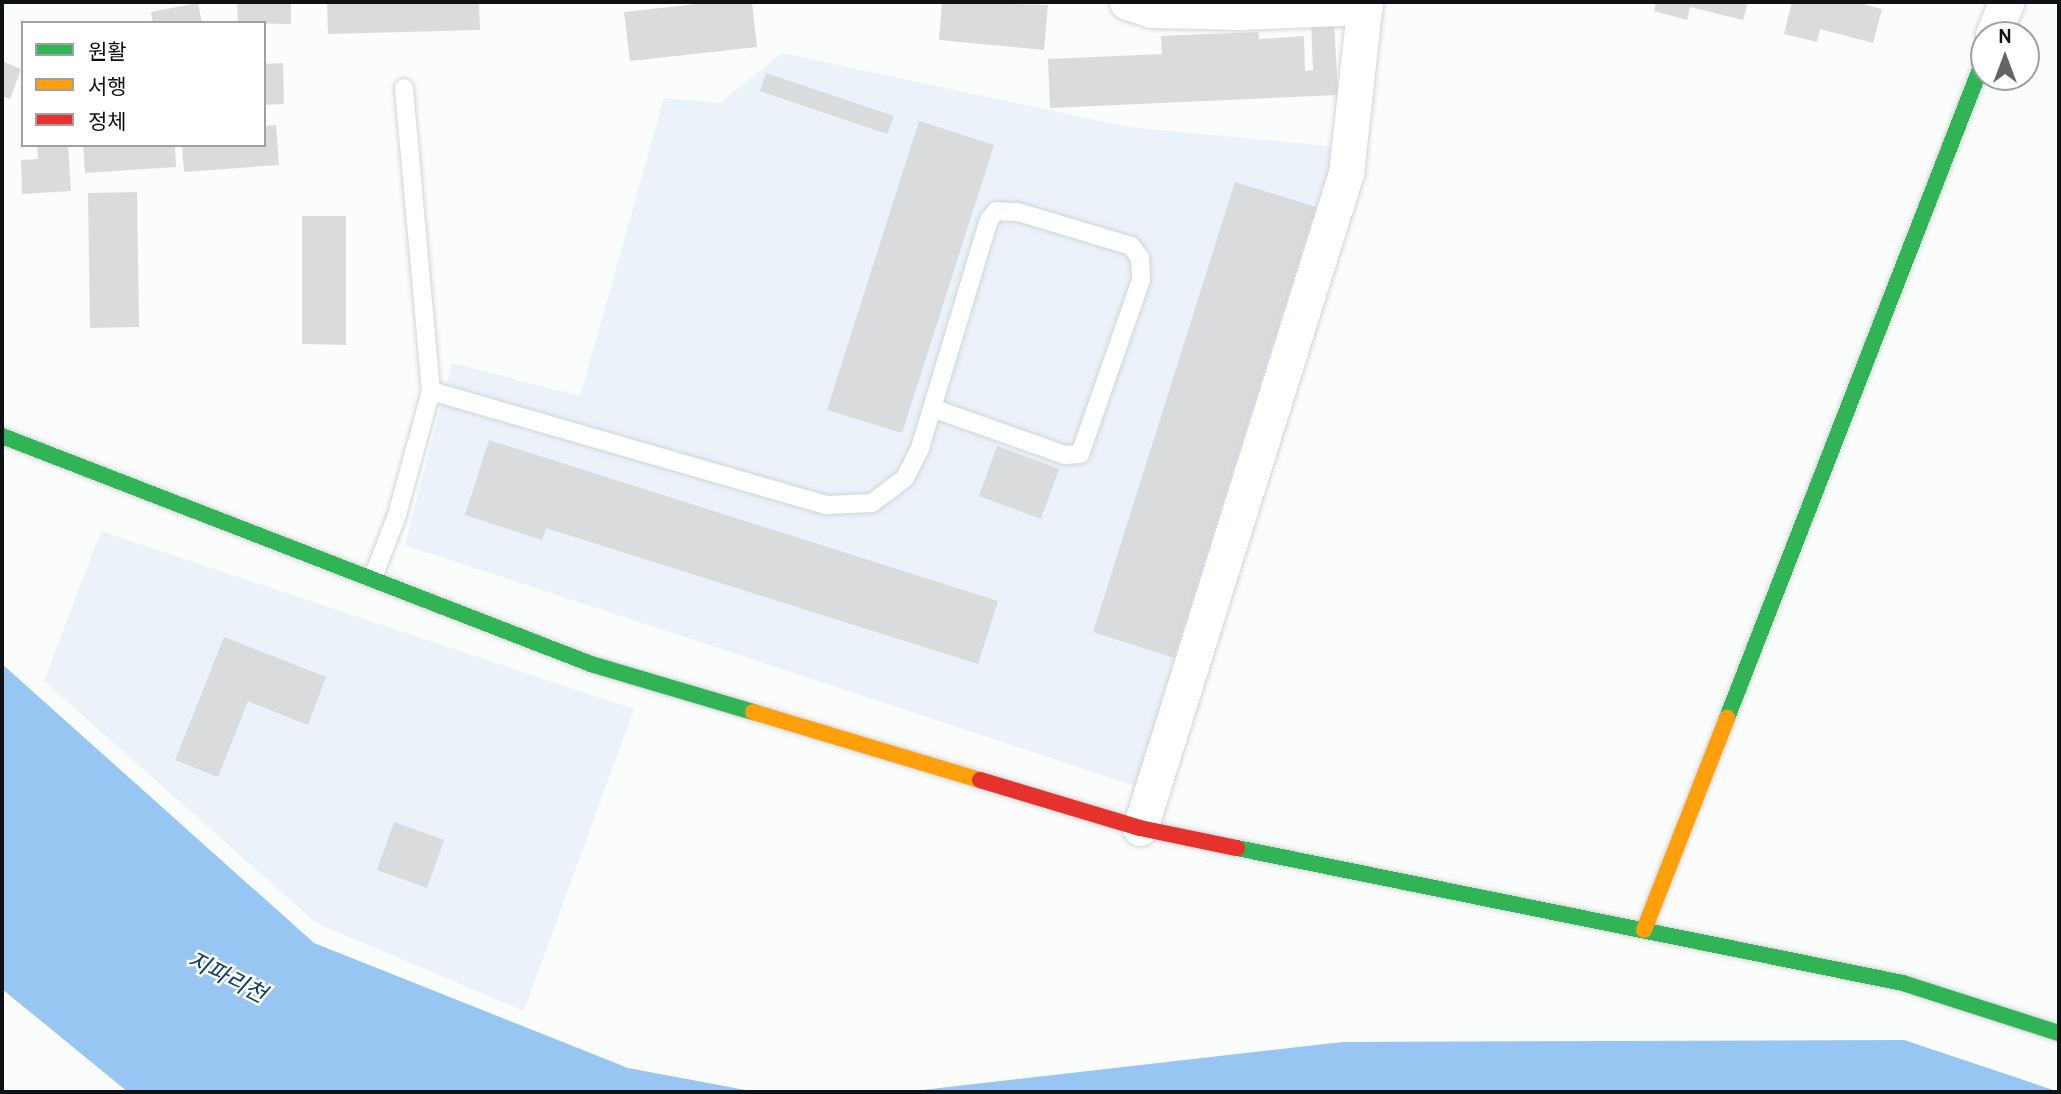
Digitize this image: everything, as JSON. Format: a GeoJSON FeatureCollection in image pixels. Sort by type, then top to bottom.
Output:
{"type":"FeatureCollection","features":[{"type":"Feature","properties":{"kind":"main road"},"geometry":{"type":"LineString","coordinates":[[1644,930],[1972,91]]}},
{"type":"Feature","properties":{"kind":"main road"},"geometry":{"type":"LineString","coordinates":[[2,436],[373,577],[592,664],[1140,828],[1903,983],[2059,1033]]}},
{"type":"Feature","properties":{"kind":"street"},"geometry":{"type":"LineString","coordinates":[[1127,2],[1151,10],[1240,12],[1365,5],[1346,173],[1140,828]]}},
{"type":"Feature","properties":{"kind":"street"},"geometry":{"type":"LineString","coordinates":[[1999,21],[2006,2]]}},
{"type":"Feature","properties":{"kind":"lane"},"geometry":{"type":"LineString","coordinates":[[373,577],[397,515],[431,391],[404,88]]}},
{"type":"Feature","properties":{"kind":"lane"},"geometry":{"type":"LineString","coordinates":[[431,391],[827,505],[872,503],[905,478],[920,447],[989,220],[996,211],[1018,212],[1131,246],[1140,258],[1141,280],[1080,454],[1066,455],[932,408]]}},
{"type":"Feature","properties":{"kind":"shaded area"},"geometry":{"type":"Polygon","coordinates":[[[782,53],[1128,127],[1339,147],[1136,786],[405,545],[452,363],[580,396],[664,98],[720,103],[782,53]]]}},
{"type":"Feature","properties":{"kind":"shaded area"},"geometry":{"type":"Polygon","coordinates":[[[101,531],[634,709],[524,1011],[316,923],[44,681],[101,531]]]}},
{"type":"Feature","properties":{"kind":"water","name":"지파리천"},"geometry":{"type":"Polygon","coordinates":[[[2,664],[314,943],[628,1068],[756,1092],[128,1092],[2,989],[2,664]]]}},
{"type":"Feature","properties":{"kind":"water"},"geometry":{"type":"Polygon","coordinates":[[[1904,1040],[2059,1092],[905,1092],[1343,1042],[1904,1040]]]}},
{"type":"Feature","properties":{"kind":"building"},"geometry":{"type":"Polygon","coordinates":[[[237,2],[291,2],[291,24],[238,21],[237,2]]]}},
{"type":"Feature","properties":{"kind":"building"},"geometry":{"type":"Polygon","coordinates":[[[327,2],[479,2],[480,30],[328,34],[327,2]]]}},
{"type":"Feature","properties":{"kind":"building"},"geometry":{"type":"Polygon","coordinates":[[[716,2],[752,2],[757,47],[630,61],[624,12],[716,2]]]}},
{"type":"Feature","properties":{"kind":"building"},"geometry":{"type":"Polygon","coordinates":[[[942,2],[1048,5],[1044,50],[939,40],[942,2]]]}},
{"type":"Feature","properties":{"kind":"building"},"geometry":{"type":"Polygon","coordinates":[[[1656,2],[1748,2],[1743,20],[1690,7],[1687,20],[1654,11],[1656,2]]]}},
{"type":"Feature","properties":{"kind":"building"},"geometry":{"type":"Polygon","coordinates":[[[1792,2],[1855,2],[1882,9],[1873,43],[1820,29],[1817,42],[1784,34],[1792,2]]]}},
{"type":"Feature","properties":{"kind":"building"},"geometry":{"type":"Polygon","coordinates":[[[198,3],[202,21],[153,21],[151,12],[198,3]]]}},
{"type":"Feature","properties":{"kind":"building"},"geometry":{"type":"Polygon","coordinates":[[[1334,20],[1338,95],[1050,108],[1048,59],[1162,54],[1161,36],[1258,32],[1259,39],[1304,36],[1305,71],[1313,70],[1311,21],[1334,20]]]}},
{"type":"Feature","properties":{"kind":"building"},"geometry":{"type":"Polygon","coordinates":[[[2,61],[21,69],[10,99],[2,96],[2,61]]]}},
{"type":"Feature","properties":{"kind":"building"},"geometry":{"type":"Polygon","coordinates":[[[283,63],[284,104],[266,105],[266,64],[283,63]]]}},
{"type":"Feature","properties":{"kind":"building"},"geometry":{"type":"Polygon","coordinates":[[[766,73],[894,116],[887,134],[760,91],[766,73]]]}},
{"type":"Feature","properties":{"kind":"building"},"geometry":{"type":"Polygon","coordinates":[[[919,121],[994,145],[902,433],[827,410],[919,121]]]}},
{"type":"Feature","properties":{"kind":"building"},"geometry":{"type":"Polygon","coordinates":[[[276,125],[279,165],[184,172],[182,147],[266,147],[266,126],[276,125]]]}},
{"type":"Feature","properties":{"kind":"building"},"geometry":{"type":"Polygon","coordinates":[[[37,147],[68,147],[71,191],[22,194],[21,160],[38,159],[37,147]]]}},
{"type":"Feature","properties":{"kind":"building"},"geometry":{"type":"Polygon","coordinates":[[[83,147],[175,147],[176,167],[85,173],[83,147]]]}},
{"type":"Feature","properties":{"kind":"building"},"geometry":{"type":"Polygon","coordinates":[[[1235,182],[1316,207],[1174,658],[1093,632],[1235,182]]]}},
{"type":"Feature","properties":{"kind":"building"},"geometry":{"type":"Polygon","coordinates":[[[137,192],[139,327],[90,328],[88,193],[137,192]]]}},
{"type":"Feature","properties":{"kind":"building"},"geometry":{"type":"Polygon","coordinates":[[[302,216],[346,216],[346,345],[302,344],[302,216]]]}},
{"type":"Feature","properties":{"kind":"building"},"geometry":{"type":"Polygon","coordinates":[[[489,440],[998,601],[978,664],[546,528],[542,540],[465,515],[489,440]]]}},
{"type":"Feature","properties":{"kind":"building"},"geometry":{"type":"Polygon","coordinates":[[[997,446],[1059,469],[1041,519],[979,496],[997,446]]]}},
{"type":"Feature","properties":{"kind":"building"},"geometry":{"type":"Polygon","coordinates":[[[224,637],[326,677],[308,725],[248,701],[218,777],[175,760],[224,637]]]}},
{"type":"Feature","properties":{"kind":"building"},"geometry":{"type":"Polygon","coordinates":[[[394,822],[444,840],[427,888],[377,870],[394,822]]]}},
{"type":"Feature","properties":{"kind":"traffic: fast"},"geometry":{"type":"LineString","coordinates":[[1727,718],[1972,91]]}},
{"type":"Feature","properties":{"kind":"traffic: fast"},"geometry":{"type":"LineString","coordinates":[[2,436],[591,664],[753,712]]}},
{"type":"Feature","properties":{"kind":"traffic: fast"},"geometry":{"type":"LineString","coordinates":[[1237,848],[1903,983],[2059,1033]]}},
{"type":"Feature","properties":{"kind":"traffic: slow"},"geometry":{"type":"LineString","coordinates":[[753,712],[980,780]]}},
{"type":"Feature","properties":{"kind":"traffic: slow"},"geometry":{"type":"LineString","coordinates":[[1644,930],[1727,718]]}},
{"type":"Feature","properties":{"kind":"traffic: jam"},"geometry":{"type":"LineString","coordinates":[[980,780],[1140,828],[1237,848]]}}]}
